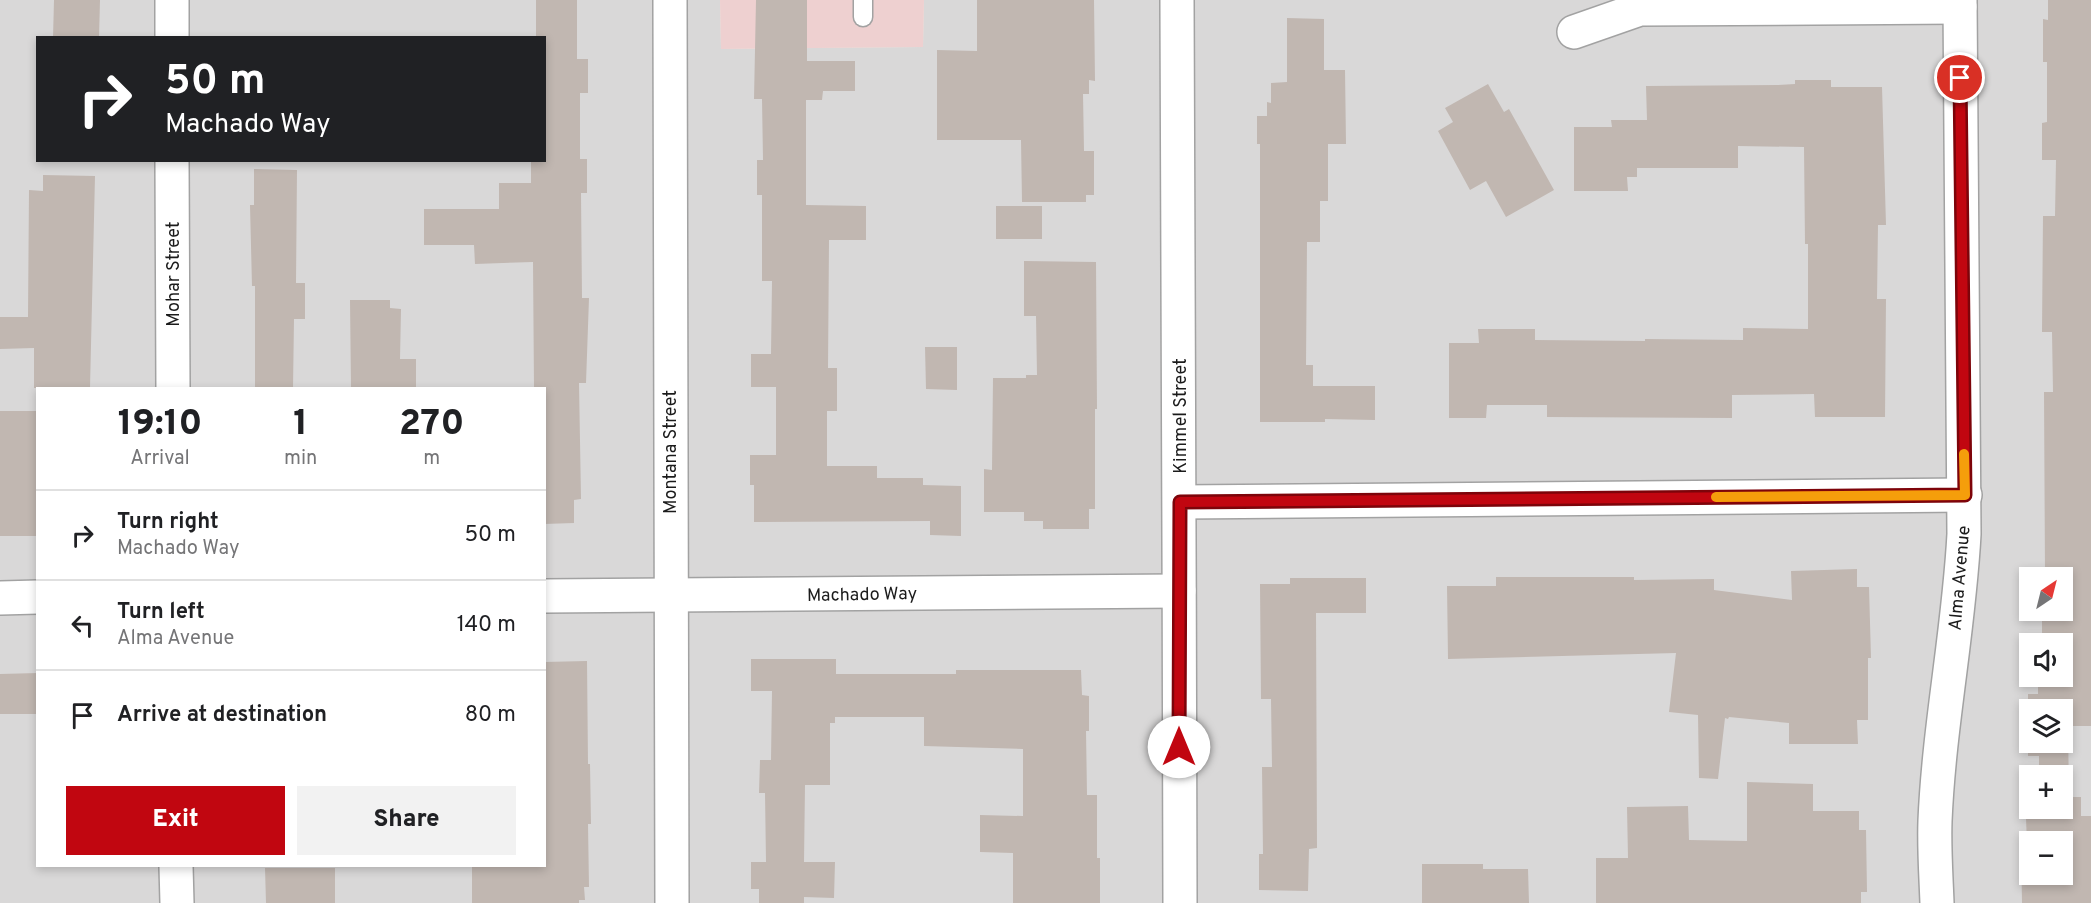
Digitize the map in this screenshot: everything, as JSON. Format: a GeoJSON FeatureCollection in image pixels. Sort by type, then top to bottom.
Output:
{"type":"FeatureCollection","features":[{"type":"Feature","properties":{"kind":"street"},"geometry":{"type":"LineString","coordinates":[[172,0],[172,36]]}},
{"type":"Feature","properties":{"kind":"street","name":"Montana Street"},"geometry":{"type":"LineString","coordinates":[[670,0],[672,903]]}},
{"type":"Feature","properties":{"kind":"street","name":"Kimmel Street"},"geometry":{"type":"LineString","coordinates":[[1177,0],[1180,903]]}},
{"type":"Feature","properties":{"kind":"street"},"geometry":{"type":"LineString","coordinates":[[1574,32],[1640,9],[1960,4]]}},
{"type":"Feature","properties":{"kind":"street","name":"Alma Avenue"},"geometry":{"type":"LineString","coordinates":[[1937,903],[1935,822],[1962,574],[1965,495],[1960,4]]}},
{"type":"Feature","properties":{"kind":"street","name":"Mohar Street"},"geometry":{"type":"LineString","coordinates":[[172,162],[173,387]]}},
{"type":"Feature","properties":{"kind":"street"},"geometry":{"type":"LineString","coordinates":[[1180,502],[1965,495]]}},
{"type":"Feature","properties":{"kind":"street","name":"Machado Way"},"geometry":{"type":"LineString","coordinates":[[546,596],[670,597],[1179,591]]}},
{"type":"Feature","properties":{"kind":"street"},"geometry":{"type":"LineString","coordinates":[[0,598],[36,597]]}},
{"type":"Feature","properties":{"kind":"street"},"geometry":{"type":"LineString","coordinates":[[176,867],[177,903]]}},
{"type":"Feature","properties":{"kind":"shaded area"},"geometry":{"type":"Polygon","coordinates":[[[0,0],[720,0],[721,49],[923,47],[924,0],[2091,0],[2091,903],[0,903],[0,0]]]}},
{"type":"Feature","properties":{"kind":"shaded area"},"geometry":{"type":"Polygon","coordinates":[[[720,0],[924,0],[923,47],[721,49],[720,0]]]}},
{"type":"Feature","properties":{"kind":"building"},"geometry":{"type":"Polygon","coordinates":[[[54,0],[100,0],[99,36],[53,36],[54,0]]]}},
{"type":"Feature","properties":{"kind":"building"},"geometry":{"type":"Polygon","coordinates":[[[536,0],[577,0],[577,59],[588,59],[588,93],[580,93],[580,159],[587,159],[587,193],[581,193],[582,298],[589,298],[586,383],[579,383],[581,499],[574,500],[574,523],[546,524],[546,387],[534,387],[533,262],[475,264],[474,245],[424,245],[424,209],[499,209],[499,183],[531,183],[531,162],[546,162],[546,36],[536,36],[536,0]]]}},
{"type":"Feature","properties":{"kind":"building"},"geometry":{"type":"Polygon","coordinates":[[[756,0],[807,0],[807,61],[855,61],[855,91],[823,91],[822,100],[806,100],[806,205],[866,206],[866,240],[829,240],[828,368],[837,368],[837,411],[827,411],[827,466],[877,466],[877,478],[923,478],[923,485],[961,486],[961,536],[930,535],[930,521],[754,522],[754,485],[750,485],[750,455],[776,455],[776,387],[751,387],[751,354],[771,354],[772,281],[762,281],[762,195],[757,195],[757,160],[763,160],[762,99],[754,99],[756,0]]]}},
{"type":"Feature","properties":{"kind":"building"},"geometry":{"type":"Polygon","coordinates":[[[977,0],[1094,0],[1095,81],[1089,80],[1089,94],[1083,94],[1084,151],[1094,151],[1094,195],[1086,195],[1086,202],[1022,202],[1021,140],[937,140],[937,50],[977,51],[977,0]]]}},
{"type":"Feature","properties":{"kind":"building"},"geometry":{"type":"Polygon","coordinates":[[[2048,0],[2091,0],[2091,726],[2073,726],[2073,699],[2028,699],[2028,694],[2038,694],[2038,687],[2073,687],[2073,633],[2042,633],[2042,621],[2073,621],[2073,567],[2045,567],[2044,392],[2053,392],[2052,332],[2042,332],[2043,216],[2055,216],[2056,160],[2042,160],[2042,123],[2047,122],[2047,62],[2043,62],[2043,19],[2048,20],[2048,0]]]}},
{"type":"Feature","properties":{"kind":"building"},"geometry":{"type":"Polygon","coordinates":[[[1287,18],[1324,19],[1324,70],[1345,70],[1346,144],[1328,144],[1328,201],[1320,201],[1320,242],[1307,242],[1306,365],[1313,365],[1313,386],[1375,386],[1375,420],[1325,419],[1325,422],[1260,422],[1260,144],[1257,144],[1257,116],[1267,116],[1267,102],[1271,103],[1271,83],[1287,82],[1287,18]]]}},
{"type":"Feature","properties":{"kind":"building"},"geometry":{"type":"Polygon","coordinates":[[[1795,80],[1831,80],[1831,87],[1882,87],[1886,225],[1878,225],[1877,299],[1886,299],[1885,417],[1815,417],[1814,394],[1732,395],[1732,418],[1547,417],[1547,405],[1487,405],[1486,418],[1449,418],[1449,343],[1479,343],[1478,329],[1535,329],[1535,340],[1645,341],[1645,339],[1743,340],[1743,328],[1808,329],[1808,244],[1805,244],[1804,147],[1738,146],[1738,168],[1637,168],[1637,177],[1627,177],[1628,191],[1574,191],[1574,127],[1612,127],[1611,120],[1647,120],[1646,86],[1778,85],[1795,84],[1795,80]]]}},
{"type":"Feature","properties":{"kind":"building"},"geometry":{"type":"Polygon","coordinates":[[[1488,84],[1504,112],[1509,109],[1554,190],[1506,217],[1486,181],[1470,190],[1438,131],[1453,122],[1445,108],[1488,84]]]}},
{"type":"Feature","properties":{"kind":"building"},"geometry":{"type":"Polygon","coordinates":[[[254,169],[297,170],[296,283],[305,283],[305,319],[294,319],[293,387],[255,387],[255,286],[252,286],[250,205],[254,205],[254,169]]]}},
{"type":"Feature","properties":{"kind":"building"},"geometry":{"type":"Polygon","coordinates":[[[43,175],[95,176],[90,387],[34,388],[34,348],[0,349],[0,317],[28,317],[29,190],[43,191],[43,175]]]}},
{"type":"Feature","properties":{"kind":"building"},"geometry":{"type":"Polygon","coordinates":[[[996,206],[1042,206],[1042,239],[996,239],[996,206]]]}},
{"type":"Feature","properties":{"kind":"building"},"geometry":{"type":"Polygon","coordinates":[[[1024,261],[1096,262],[1095,509],[1089,509],[1089,529],[1043,529],[1043,521],[1024,521],[1024,512],[984,512],[984,469],[992,470],[993,378],[1026,378],[1026,375],[1037,375],[1036,316],[1024,316],[1024,261]]]}},
{"type":"Feature","properties":{"kind":"building"},"geometry":{"type":"Polygon","coordinates":[[[350,300],[390,300],[390,308],[401,309],[400,359],[416,359],[416,387],[351,387],[350,300]]]}},
{"type":"Feature","properties":{"kind":"building"},"geometry":{"type":"Polygon","coordinates":[[[925,347],[957,347],[957,390],[926,389],[925,347]]]}},
{"type":"Feature","properties":{"kind":"building"},"geometry":{"type":"Polygon","coordinates":[[[0,411],[36,411],[36,536],[0,536],[0,411]]]}},
{"type":"Feature","properties":{"kind":"building"},"geometry":{"type":"Polygon","coordinates":[[[1857,569],[1857,587],[1869,587],[1871,658],[1868,658],[1868,720],[1857,720],[1858,744],[1789,744],[1789,723],[1725,718],[1718,779],[1699,778],[1698,715],[1669,712],[1676,653],[1448,659],[1447,586],[1496,586],[1496,577],[1714,579],[1714,590],[1792,600],[1791,571],[1857,569]]]}},
{"type":"Feature","properties":{"kind":"building"},"geometry":{"type":"Polygon","coordinates":[[[1290,578],[1366,578],[1366,613],[1316,613],[1317,848],[1309,849],[1308,891],[1259,890],[1259,854],[1263,854],[1262,767],[1272,767],[1271,699],[1261,699],[1260,584],[1290,584],[1290,578]]]}},
{"type":"Feature","properties":{"kind":"building"},"geometry":{"type":"Polygon","coordinates":[[[751,659],[836,659],[836,674],[956,674],[956,670],[1081,670],[1082,695],[1089,696],[1089,731],[1086,731],[1087,795],[1097,795],[1100,903],[1013,903],[1013,853],[980,852],[980,815],[1023,816],[1023,749],[924,746],[924,717],[835,717],[835,723],[830,723],[830,785],[805,785],[804,862],[835,862],[834,898],[804,897],[804,903],[759,903],[759,889],[751,889],[751,862],[766,862],[765,793],[759,793],[760,760],[771,760],[772,691],[751,691],[751,659]]]}},
{"type":"Feature","properties":{"kind":"building"},"geometry":{"type":"Polygon","coordinates":[[[587,661],[591,824],[588,824],[589,887],[584,887],[585,900],[579,900],[579,903],[472,903],[472,867],[546,867],[546,662],[587,661]]]}},
{"type":"Feature","properties":{"kind":"building"},"geometry":{"type":"Polygon","coordinates":[[[36,673],[36,714],[0,714],[0,674],[36,673]]]}},
{"type":"Feature","properties":{"kind":"building"},"geometry":{"type":"Polygon","coordinates":[[[2028,753],[2068,753],[2069,765],[2039,765],[2039,756],[2028,756],[2028,753]]]}},
{"type":"Feature","properties":{"kind":"building"},"geometry":{"type":"Polygon","coordinates":[[[1747,782],[1813,784],[1813,811],[1859,811],[1859,830],[1866,830],[1867,892],[1861,892],[1861,903],[1596,903],[1596,858],[1628,858],[1627,807],[1688,806],[1689,840],[1747,841],[1747,782]]]}},
{"type":"Feature","properties":{"kind":"building"},"geometry":{"type":"Polygon","coordinates":[[[2073,797],[2081,797],[2081,816],[2091,816],[2091,903],[2022,903],[2022,885],[2073,885],[2073,831],[2026,831],[2026,819],[2073,819],[2073,797]]]}},
{"type":"Feature","properties":{"kind":"building"},"geometry":{"type":"Polygon","coordinates":[[[1422,864],[1483,864],[1483,869],[1528,869],[1529,903],[1422,903],[1422,864]]]}},
{"type":"Feature","properties":{"kind":"building"},"geometry":{"type":"Polygon","coordinates":[[[265,868],[335,868],[335,903],[266,903],[265,868]]]}},
{"type":"Feature","properties":{"kind":"slow traffic"},"geometry":{"type":"LineString","coordinates":[[1716,497],[1965,495],[1964,454]]}},
{"type":"Feature","properties":{"kind":"route"},"geometry":{"type":"LineString","coordinates":[[1179,747],[1180,502],[1965,495],[1960,78]]}}]}
